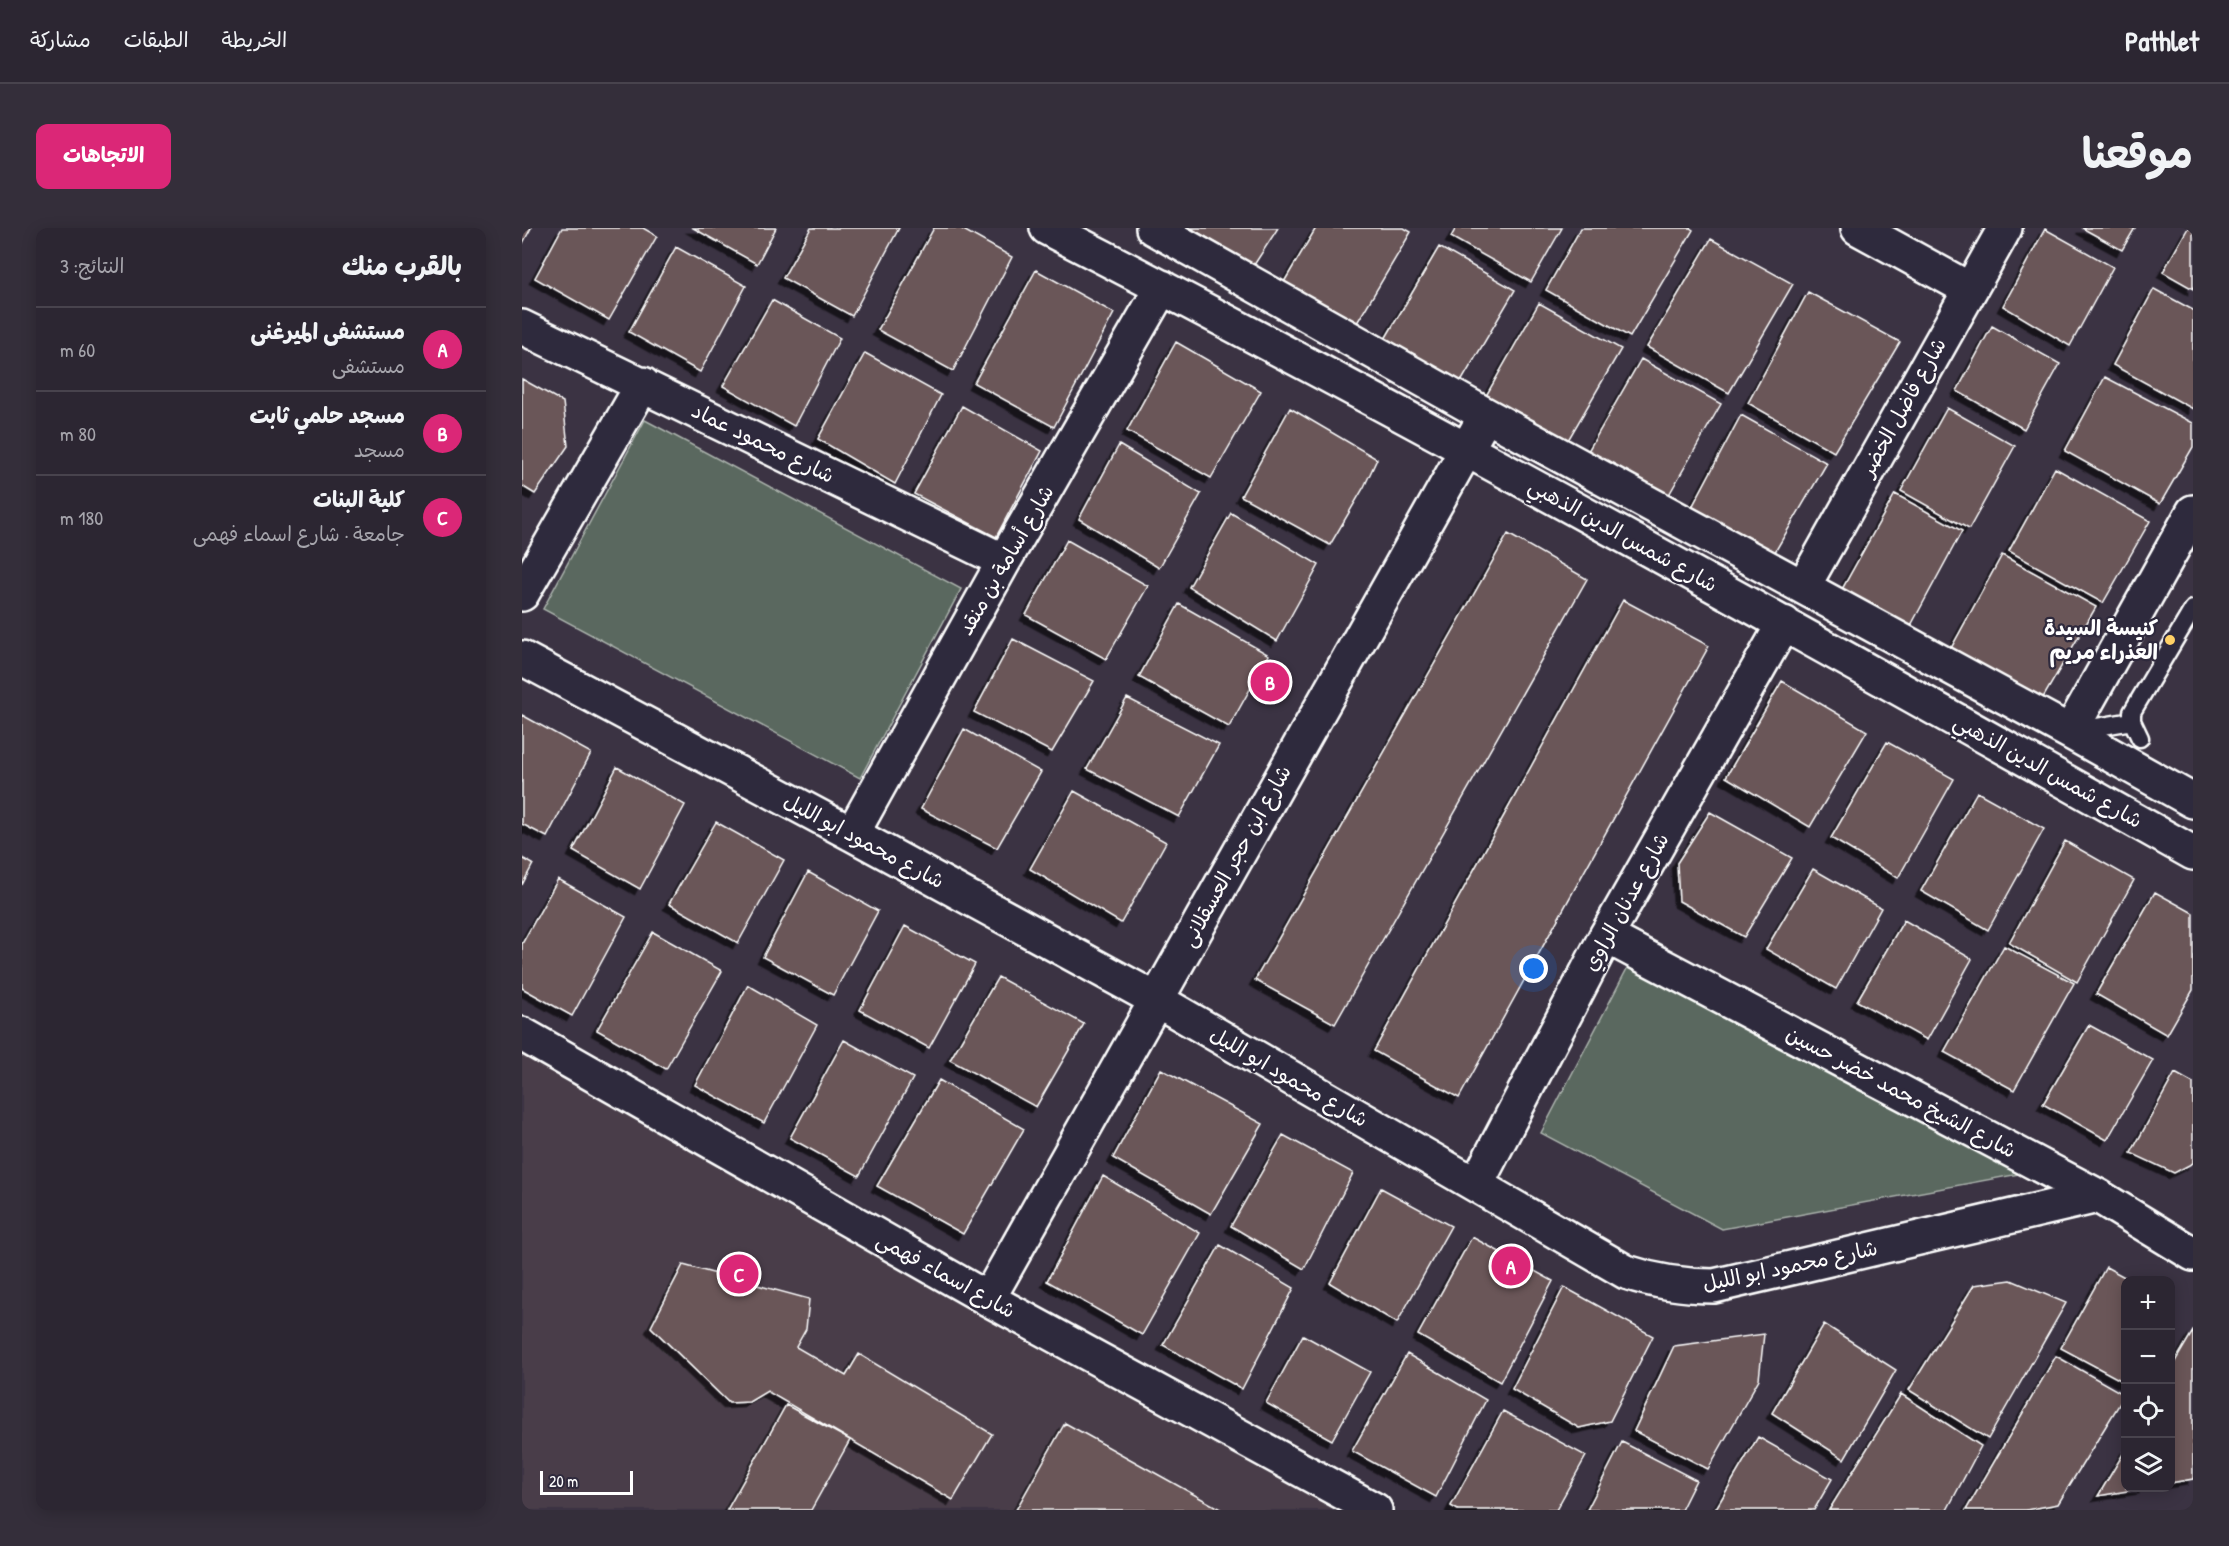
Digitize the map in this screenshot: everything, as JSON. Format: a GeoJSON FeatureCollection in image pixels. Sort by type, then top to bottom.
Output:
{"type":"FeatureCollection","features":[{"type":"Feature","properties":{"kind":"street","name":"شارع شمس الدين الذهبي"},"geometry":{"type":"LineString","coordinates":[[1047,228],[1466,449],[1784,623],[2193,853]]}},
{"type":"Feature","properties":{"kind":"street","name":"شارع شمس الدين الذهبي"},"geometry":{"type":"LineString","coordinates":[[1153,228],[1486,415],[2193,801]]}},
{"type":"Feature","properties":{"kind":"street"},"geometry":{"type":"LineString","coordinates":[[1858,228],[1969,289]]}},
{"type":"Feature","properties":{"kind":"street","name":"شارع فاضل الخضر"},"geometry":{"type":"LineString","coordinates":[[1803,587],[2005,228]]}},
{"type":"Feature","properties":{"kind":"street","name":"شارع أسامة بن منقد"},"geometry":{"type":"LineString","coordinates":[[852,834],[1004,561],[1162,287]]}},
{"type":"Feature","properties":{"kind":"street","name":"شارع محمود عماد"},"geometry":{"type":"LineString","coordinates":[[522,327],[1004,561]]}},
{"type":"Feature","properties":{"kind":"street"},"geometry":{"type":"LineString","coordinates":[[522,594],[643,384]]}},
{"type":"Feature","properties":{"kind":"street","name":"شارع ابن حجر العسقلانى"},"geometry":{"type":"LineString","coordinates":[[988,1299],[1486,415]]}},
{"type":"Feature","properties":{"kind":"street"},"geometry":{"type":"LineString","coordinates":[[2070,732],[2193,512]]}},
{"type":"Feature","properties":{"kind":"street","name":"شارع عدنان الراوي"},"geometry":{"type":"LineString","coordinates":[[1476,1185],[1606,936],[1784,623]]}},
{"type":"Feature","properties":{"kind":"street","name":"شارع محمود ابو الليل"},"geometry":{"type":"LineString","coordinates":[[522,658],[1155,999],[1626,1272],[1655,1281],[1684,1286],[1714,1286],[2098,1196]]}},
{"type":"Feature","properties":{"kind":"street","name":"شارع الشيخ محمد خضر حسين"},"geometry":{"type":"LineString","coordinates":[[1606,936],[2098,1196],[2193,1254]]}},
{"type":"Feature","properties":{"kind":"street","name":"شارع اسماء فهمى"},"geometry":{"type":"LineString","coordinates":[[522,1034],[988,1299],[1375,1510]]}},
{"type":"Feature","properties":{"kind":"lane"},"geometry":{"type":"LineString","coordinates":[[2139,738],[2132,721],[2132,712],[2193,609]]}},
{"type":"Feature","properties":{"kind":"lane"},"geometry":{"type":"LineString","coordinates":[[2070,732],[2132,721]]}},
{"type":"Feature","properties":{"kind":"shaded area"},"geometry":{"type":"Polygon","coordinates":[[[522,1043],[1391,1505],[1390,1510],[522,1510],[522,1043]]]}},
{"type":"Feature","properties":{"kind":"green space"},"geometry":{"type":"Polygon","coordinates":[[[645,420],[961,589],[860,778],[543,609],[645,420]]]}},
{"type":"Feature","properties":{"kind":"green space"},"geometry":{"type":"Polygon","coordinates":[[[1630,963],[2030,1172],[1722,1229],[1541,1133],[1630,963]]]}},
{"type":"Feature","properties":{"kind":"building"},"geometry":{"type":"Polygon","coordinates":[[[522,228],[531,228],[522,245],[522,228]]]}},
{"type":"Feature","properties":{"kind":"building"},"geometry":{"type":"Polygon","coordinates":[[[562,228],[643,228],[657,236],[609,320],[535,278],[562,228]]]}},
{"type":"Feature","properties":{"kind":"building"},"geometry":{"type":"Polygon","coordinates":[[[693,228],[776,228],[757,264],[693,228]]]}},
{"type":"Feature","properties":{"kind":"building"},"geometry":{"type":"Polygon","coordinates":[[[811,228],[899,228],[852,316],[783,278],[811,228]]]}},
{"type":"Feature","properties":{"kind":"building"},"geometry":{"type":"Polygon","coordinates":[[[934,228],[960,228],[1012,257],[953,371],[878,330],[934,228]]]}},
{"type":"Feature","properties":{"kind":"building"},"geometry":{"type":"Polygon","coordinates":[[[1192,228],[1278,228],[1254,265],[1192,228]]]}},
{"type":"Feature","properties":{"kind":"building"},"geometry":{"type":"Polygon","coordinates":[[[1316,228],[1404,228],[1411,232],[1357,323],[1284,282],[1316,228]]]}},
{"type":"Feature","properties":{"kind":"building"},"geometry":{"type":"Polygon","coordinates":[[[1456,228],[1562,228],[1531,282],[1451,237],[1456,228]]]}},
{"type":"Feature","properties":{"kind":"building"},"geometry":{"type":"Polygon","coordinates":[[[1581,228],[1690,228],[1693,230],[1630,337],[1546,290],[1581,228]]]}},
{"type":"Feature","properties":{"kind":"building"},"geometry":{"type":"Polygon","coordinates":[[[2082,228],[2135,228],[2122,250],[2082,228]]]}},
{"type":"Feature","properties":{"kind":"building"},"geometry":{"type":"Polygon","coordinates":[[[2188,228],[2193,228],[2193,289],[2163,272],[2188,228]]]}},
{"type":"Feature","properties":{"kind":"building"},"geometry":{"type":"Polygon","coordinates":[[[2045,229],[2113,267],[2070,346],[2003,306],[2045,229]]]}},
{"type":"Feature","properties":{"kind":"building"},"geometry":{"type":"Polygon","coordinates":[[[1711,239],[1793,284],[1729,393],[1647,347],[1711,239]]]}},
{"type":"Feature","properties":{"kind":"building"},"geometry":{"type":"Polygon","coordinates":[[[676,247],[746,286],[700,372],[629,332],[676,247]]]}},
{"type":"Feature","properties":{"kind":"building"},"geometry":{"type":"Polygon","coordinates":[[[1439,247],[1515,290],[1461,382],[1385,339],[1439,247]]]}},
{"type":"Feature","properties":{"kind":"building"},"geometry":{"type":"Polygon","coordinates":[[[1036,270],[1114,313],[1054,427],[974,383],[1036,270]]]}},
{"type":"Feature","properties":{"kind":"building"},"geometry":{"type":"Polygon","coordinates":[[[2154,289],[2193,310],[2193,409],[2113,365],[2154,289]]]}},
{"type":"Feature","properties":{"kind":"building"},"geometry":{"type":"Polygon","coordinates":[[[1808,292],[1900,342],[1834,452],[1748,403],[1808,292]]]}},
{"type":"Feature","properties":{"kind":"building"},"geometry":{"type":"Polygon","coordinates":[[[772,300],[840,338],[794,426],[723,386],[772,300]]]}},
{"type":"Feature","properties":{"kind":"building"},"geometry":{"type":"Polygon","coordinates":[[[1539,303],[1621,349],[1567,442],[1486,396],[1539,303]]]}},
{"type":"Feature","properties":{"kind":"building"},"geometry":{"type":"Polygon","coordinates":[[[1992,326],[2060,364],[2024,429],[1957,391],[1992,326]]]}},
{"type":"Feature","properties":{"kind":"building"},"geometry":{"type":"Polygon","coordinates":[[[1176,342],[1261,391],[1211,478],[1127,431],[1176,342]]]}},
{"type":"Feature","properties":{"kind":"building"},"geometry":{"type":"Polygon","coordinates":[[[865,353],[941,395],[895,484],[818,439],[865,353]]]}},
{"type":"Feature","properties":{"kind":"building"},"geometry":{"type":"Polygon","coordinates":[[[1641,359],[1721,404],[1667,498],[1587,453],[1641,359]]]}},
{"type":"Feature","properties":{"kind":"building"},"geometry":{"type":"Polygon","coordinates":[[[2105,377],[2193,423],[2193,447],[2160,504],[2065,451],[2105,377]]]}},
{"type":"Feature","properties":{"kind":"building"},"geometry":{"type":"Polygon","coordinates":[[[522,379],[563,402],[568,446],[535,494],[522,486],[522,379]]]}},
{"type":"Feature","properties":{"kind":"building"},"geometry":{"type":"Polygon","coordinates":[[[962,406],[1042,451],[996,537],[914,494],[962,406]]]}},
{"type":"Feature","properties":{"kind":"building"},"geometry":{"type":"Polygon","coordinates":[[[1290,408],[1377,459],[1364,487],[1330,545],[1241,496],[1290,408]]]}},
{"type":"Feature","properties":{"kind":"building"},"geometry":{"type":"Polygon","coordinates":[[[1947,408],[2015,446],[1969,529],[1901,491],[1947,408]]]}},
{"type":"Feature","properties":{"kind":"building"},"geometry":{"type":"Polygon","coordinates":[[[1741,415],[1827,463],[1772,557],[1690,511],[1741,415]]]}},
{"type":"Feature","properties":{"kind":"building"},"geometry":{"type":"Polygon","coordinates":[[[1119,445],[1201,494],[1159,568],[1079,519],[1119,445]]]}},
{"type":"Feature","properties":{"kind":"building"},"geometry":{"type":"Polygon","coordinates":[[[2055,468],[2150,521],[2103,603],[2009,551],[2055,468]]]}},
{"type":"Feature","properties":{"kind":"building"},"geometry":{"type":"Polygon","coordinates":[[[1895,494],[1962,531],[1909,629],[1840,593],[1895,494]]]}},
{"type":"Feature","properties":{"kind":"building"},"geometry":{"type":"Polygon","coordinates":[[[1231,513],[1319,565],[1277,641],[1189,587],[1231,513]]]}},
{"type":"Feature","properties":{"kind":"building"},"geometry":{"type":"Polygon","coordinates":[[[1508,534],[1587,579],[1335,1024],[1255,980],[1508,534]]]}},
{"type":"Feature","properties":{"kind":"building"},"geometry":{"type":"Polygon","coordinates":[[[1067,540],[1148,586],[1106,659],[1026,615],[1067,540]]]}},
{"type":"Feature","properties":{"kind":"building"},"geometry":{"type":"Polygon","coordinates":[[[2002,555],[2096,607],[2040,703],[1949,652],[2002,555]]]}},
{"type":"Feature","properties":{"kind":"building"},"geometry":{"type":"Polygon","coordinates":[[[1623,600],[1709,646],[1459,1098],[1374,1051],[1623,600]]]}},
{"type":"Feature","properties":{"kind":"building"},"geometry":{"type":"Polygon","coordinates":[[[1179,604],[1269,655],[1229,727],[1139,677],[1179,604]]]}},
{"type":"Feature","properties":{"kind":"building"},"geometry":{"type":"Polygon","coordinates":[[[1013,639],[1094,681],[1052,752],[974,712],[1013,639]]]}},
{"type":"Feature","properties":{"kind":"building"},"geometry":{"type":"Polygon","coordinates":[[[1782,681],[1867,731],[1810,827],[1726,777],[1782,681]]]}},
{"type":"Feature","properties":{"kind":"building"},"geometry":{"type":"Polygon","coordinates":[[[1127,698],[1219,745],[1179,817],[1087,769],[1127,698]]]}},
{"type":"Feature","properties":{"kind":"building"},"geometry":{"type":"Polygon","coordinates":[[[522,715],[591,753],[547,837],[522,824],[522,715]]]}},
{"type":"Feature","properties":{"kind":"building"},"geometry":{"type":"Polygon","coordinates":[[[964,729],[1041,772],[997,848],[921,809],[964,729]]]}},
{"type":"Feature","properties":{"kind":"building"},"geometry":{"type":"Polygon","coordinates":[[[1887,742],[1954,779],[1898,878],[1831,838],[1887,742]]]}},
{"type":"Feature","properties":{"kind":"building"},"geometry":{"type":"Polygon","coordinates":[[[617,767],[685,805],[640,889],[573,851],[617,767]]]}},
{"type":"Feature","properties":{"kind":"building"},"geometry":{"type":"Polygon","coordinates":[[[1074,791],[1166,842],[1121,923],[1030,869],[1074,791]]]}},
{"type":"Feature","properties":{"kind":"building"},"geometry":{"type":"Polygon","coordinates":[[[1977,792],[2044,829],[1988,930],[1921,891],[1977,792]]]}},
{"type":"Feature","properties":{"kind":"building"},"geometry":{"type":"Polygon","coordinates":[[[1710,812],[1792,858],[1744,937],[1679,901],[1677,863],[1710,812]]]}},
{"type":"Feature","properties":{"kind":"building"},"geometry":{"type":"Polygon","coordinates":[[[716,822],[784,860],[738,943],[669,904],[716,822]]]}},
{"type":"Feature","properties":{"kind":"building"},"geometry":{"type":"Polygon","coordinates":[[[2065,841],[2134,880],[2077,982],[2009,943],[2065,841]]]}},
{"type":"Feature","properties":{"kind":"building"},"geometry":{"type":"Polygon","coordinates":[[[522,858],[533,864],[522,885],[522,858]]]}},
{"type":"Feature","properties":{"kind":"building"},"geometry":{"type":"Polygon","coordinates":[[[1813,869],[1881,908],[1836,989],[1766,949],[1813,869]]]}},
{"type":"Feature","properties":{"kind":"building"},"geometry":{"type":"Polygon","coordinates":[[[808,872],[878,911],[833,995],[763,957],[808,872]]]}},
{"type":"Feature","properties":{"kind":"building"},"geometry":{"type":"Polygon","coordinates":[[[558,879],[626,917],[572,1016],[522,988],[522,944],[558,879]]]}},
{"type":"Feature","properties":{"kind":"building"},"geometry":{"type":"Polygon","coordinates":[[[2155,892],[2193,913],[2193,990],[2167,1035],[2096,994],[2155,892]]]}},
{"type":"Feature","properties":{"kind":"building"},"geometry":{"type":"Polygon","coordinates":[[[1904,920],[1972,959],[1927,1040],[1857,1001],[1904,920]]]}},
{"type":"Feature","properties":{"kind":"building"},"geometry":{"type":"Polygon","coordinates":[[[905,926],[975,964],[929,1048],[860,1010],[905,926]]]}},
{"type":"Feature","properties":{"kind":"building"},"geometry":{"type":"Polygon","coordinates":[[[653,932],[722,971],[666,1069],[597,1030],[653,932]]]}},
{"type":"Feature","properties":{"kind":"building"},"geometry":{"type":"Polygon","coordinates":[[[2004,946],[2074,983],[2014,1090],[1944,1052],[2004,946]]]}},
{"type":"Feature","properties":{"kind":"building"},"geometry":{"type":"Polygon","coordinates":[[[998,977],[1084,1024],[1036,1107],[950,1060],[998,977]]]}},
{"type":"Feature","properties":{"kind":"building"},"geometry":{"type":"Polygon","coordinates":[[[748,985],[817,1025],[764,1123],[695,1085],[748,985]]]}},
{"type":"Feature","properties":{"kind":"building"},"geometry":{"type":"Polygon","coordinates":[[[2089,1025],[2153,1060],[2107,1140],[2043,1104],[2089,1025]]]}},
{"type":"Feature","properties":{"kind":"building"},"geometry":{"type":"Polygon","coordinates":[[[844,1040],[913,1078],[859,1176],[790,1138],[844,1040]]]}},
{"type":"Feature","properties":{"kind":"building"},"geometry":{"type":"Polygon","coordinates":[[[1161,1069],[1263,1124],[1211,1214],[1113,1158],[1161,1069]]]}},
{"type":"Feature","properties":{"kind":"building"},"geometry":{"type":"Polygon","coordinates":[[[2175,1073],[2193,1083],[2193,1163],[2174,1173],[2131,1153],[2175,1073]]]}},
{"type":"Feature","properties":{"kind":"building"},"geometry":{"type":"Polygon","coordinates":[[[939,1080],[1024,1129],[963,1234],[877,1186],[939,1080]]]}},
{"type":"Feature","properties":{"kind":"building"},"geometry":{"type":"Polygon","coordinates":[[[1283,1135],[1353,1173],[1304,1269],[1231,1226],[1283,1135]]]}},
{"type":"Feature","properties":{"kind":"building"},"geometry":{"type":"Polygon","coordinates":[[[1103,1176],[1200,1233],[1142,1335],[1047,1281],[1103,1176]]]}},
{"type":"Feature","properties":{"kind":"building"},"geometry":{"type":"Polygon","coordinates":[[[1381,1188],[1451,1226],[1397,1323],[1330,1283],[1381,1188]]]}},
{"type":"Feature","properties":{"kind":"building"},"geometry":{"type":"Polygon","coordinates":[[[1472,1237],[1553,1281],[1500,1382],[1418,1335],[1472,1237]]]}},
{"type":"Feature","properties":{"kind":"building"},"geometry":{"type":"Polygon","coordinates":[[[1220,1245],[1294,1288],[1242,1389],[1163,1345],[1220,1245]]]}},
{"type":"Feature","properties":{"kind":"building"},"geometry":{"type":"Polygon","coordinates":[[[683,1265],[809,1299],[806,1329],[796,1347],[846,1376],[859,1354],[992,1434],[953,1500],[767,1391],[749,1402],[729,1403],[651,1327],[683,1265]]]}},
{"type":"Feature","properties":{"kind":"building"},"geometry":{"type":"Polygon","coordinates":[[[2106,1267],[2123,1276],[2121,1380],[2061,1348],[2106,1267]]]}},
{"type":"Feature","properties":{"kind":"building"},"geometry":{"type":"Polygon","coordinates":[[[2011,1280],[2066,1303],[1988,1439],[1909,1390],[1974,1285],[2011,1280]]]}},
{"type":"Feature","properties":{"kind":"building"},"geometry":{"type":"Polygon","coordinates":[[[1564,1287],[1653,1336],[1610,1421],[1579,1428],[1512,1389],[1564,1287]]]}},
{"type":"Feature","properties":{"kind":"building"},"geometry":{"type":"Polygon","coordinates":[[[1824,1324],[1896,1370],[1844,1459],[1772,1413],[1824,1324]]]}},
{"type":"Feature","properties":{"kind":"building"},"geometry":{"type":"Polygon","coordinates":[[[2193,1331],[2193,1479],[2175,1482],[2175,1384],[2175,1362],[2193,1331]]]}},
{"type":"Feature","properties":{"kind":"building"},"geometry":{"type":"Polygon","coordinates":[[[1764,1334],[1759,1379],[1708,1469],[1634,1431],[1674,1346],[1764,1334]]]}},
{"type":"Feature","properties":{"kind":"building"},"geometry":{"type":"Polygon","coordinates":[[[1303,1335],[1370,1372],[1332,1440],[1266,1403],[1303,1335]]]}},
{"type":"Feature","properties":{"kind":"building"},"geometry":{"type":"Polygon","coordinates":[[[1407,1354],[1486,1400],[1436,1497],[1352,1451],[1407,1354]]]}},
{"type":"Feature","properties":{"kind":"building"},"geometry":{"type":"Polygon","coordinates":[[[2056,1356],[2121,1393],[2121,1402],[2058,1504],[2026,1510],[1966,1510],[2056,1356]]]}},
{"type":"Feature","properties":{"kind":"building"},"geometry":{"type":"Polygon","coordinates":[[[1901,1394],[1981,1446],[1947,1510],[1829,1510],[1901,1394]]]}},
{"type":"Feature","properties":{"kind":"building"},"geometry":{"type":"Polygon","coordinates":[[[786,1405],[850,1440],[811,1510],[727,1510],[786,1405]]]}},
{"type":"Feature","properties":{"kind":"building"},"geometry":{"type":"Polygon","coordinates":[[[1503,1411],[1586,1456],[1556,1510],[1458,1510],[1451,1506],[1503,1411]]]}},
{"type":"Feature","properties":{"kind":"building"},"geometry":{"type":"Polygon","coordinates":[[[1065,1423],[1222,1510],[1016,1510],[1065,1423]]]}},
{"type":"Feature","properties":{"kind":"building"},"geometry":{"type":"Polygon","coordinates":[[[1758,1437],[1832,1479],[1814,1510],[1715,1510],[1758,1437]]]}},
{"type":"Feature","properties":{"kind":"building"},"geometry":{"type":"Polygon","coordinates":[[[1622,1442],[1696,1480],[1681,1510],[1587,1510],[1622,1442]]]}},
{"type":"Feature","properties":{"kind":"building"},"geometry":{"type":"Polygon","coordinates":[[[2121,1457],[2122,1492],[2098,1496],[2121,1457]]]}},
{"type":"Feature","properties":{"kind":"place","name":"كنيسة السيدة العذراء مريم"},"geometry":{"type":"Point","coordinates":[2170,640]}},
{"type":"Feature","properties":{"kind":"place","name":"مسجد حلمي ثابت"},"geometry":{"type":"Point","coordinates":[1270,682]}},
{"type":"Feature","properties":{"kind":"place","name":"مستشفى الميرغنى"},"geometry":{"type":"Point","coordinates":[1511,1266]}},
{"type":"Feature","properties":{"kind":"place","name":"كلية البنات"},"geometry":{"type":"Point","coordinates":[739,1274]}}]}
